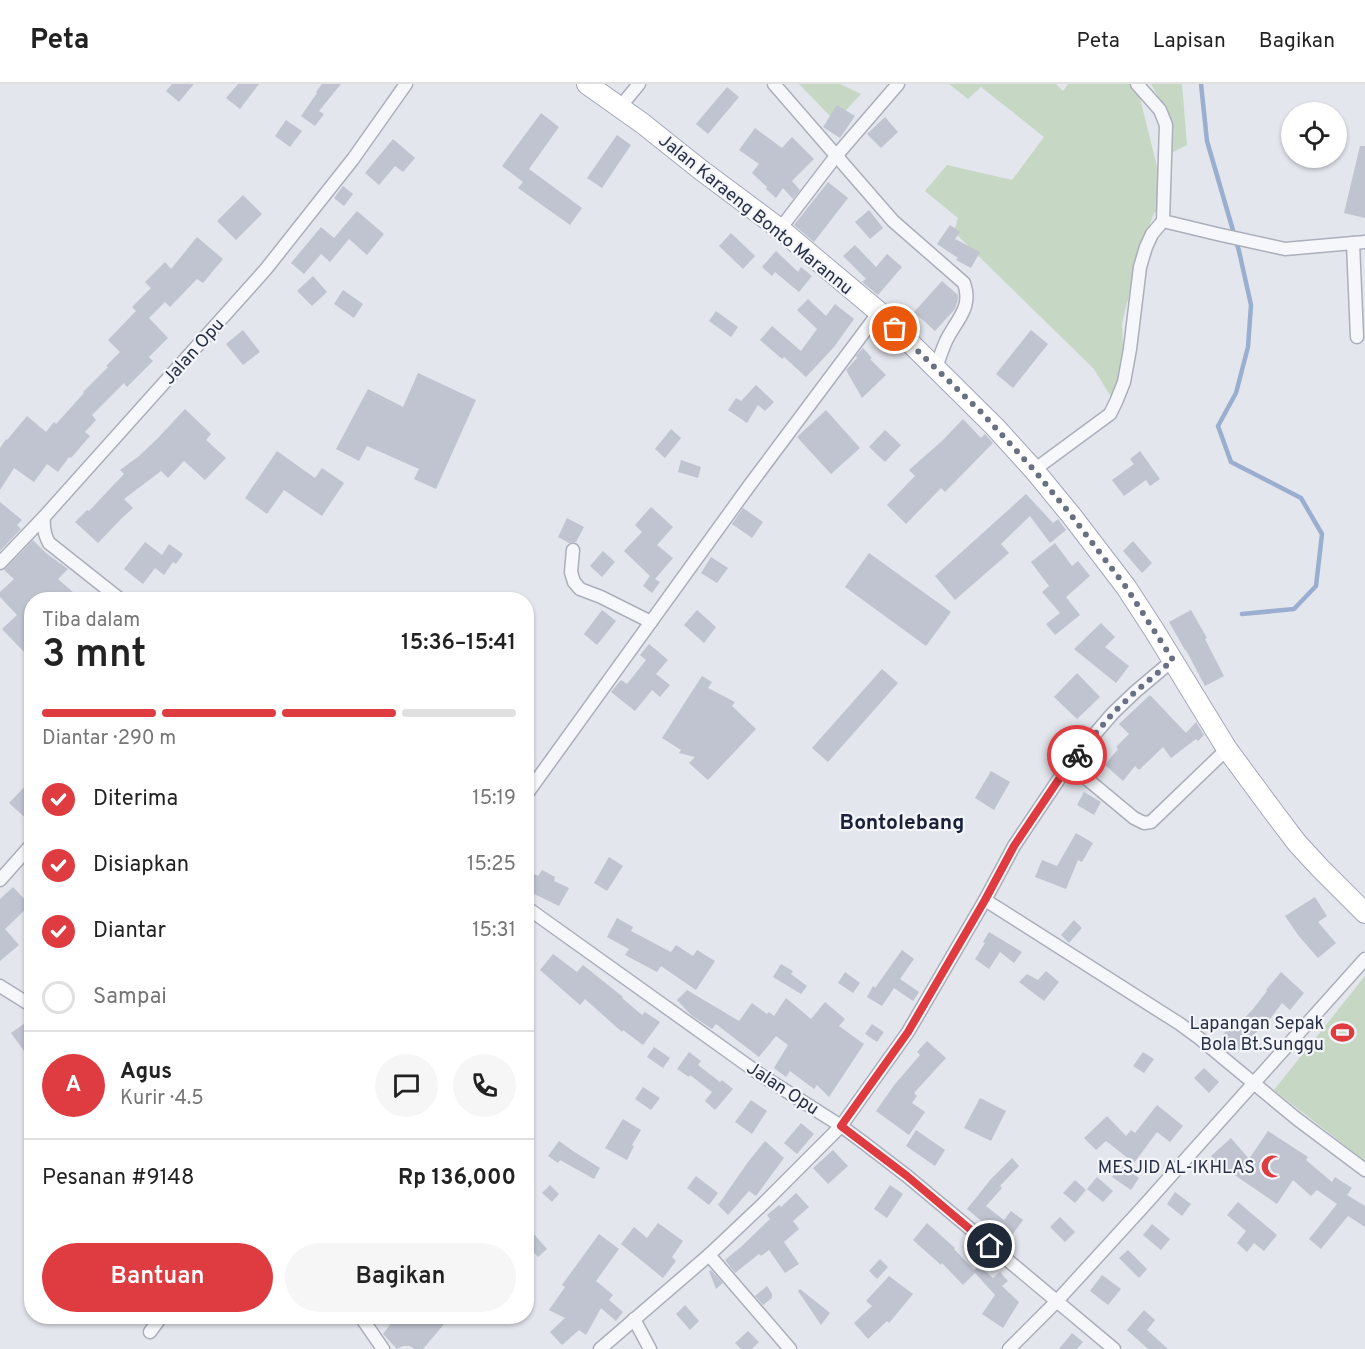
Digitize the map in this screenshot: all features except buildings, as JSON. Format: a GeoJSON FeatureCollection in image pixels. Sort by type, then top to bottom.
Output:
{"type":"FeatureCollection","features":[{"type":"Feature","properties":{"kind":"main road","name":"Jalan Karaeng Bonto Marannu"},"geometry":{"type":"LineString","coordinates":[[587,84],[780,229],[879,312],[988,420],[1034,470],[1126,587],[1227,748],[1264,800],[1297,843],[1365,913]]}},
{"type":"Feature","properties":{"kind":"street","name":"Jalan Opu"},"geometry":{"type":"LineString","coordinates":[[0,563],[266,268],[353,159],[406,84]]}},
{"type":"Feature","properties":{"kind":"street"},"geometry":{"type":"LineString","coordinates":[[620,107],[639,84]]}},
{"type":"Feature","properties":{"kind":"street"},"geometry":{"type":"LineString","coordinates":[[774,84],[893,221],[964,283],[967,293],[963,313],[946,340],[936,368]]}},
{"type":"Feature","properties":{"kind":"street"},"geometry":{"type":"LineString","coordinates":[[780,229],[836,156],[898,84]]}},
{"type":"Feature","properties":{"kind":"street"},"geometry":{"type":"LineString","coordinates":[[1034,470],[1110,414],[1124,382],[1143,257],[1152,234],[1163,221],[1166,125],[1160,110],[1137,84]]}},
{"type":"Feature","properties":{"kind":"street"},"geometry":{"type":"LineString","coordinates":[[1163,221],[1285,249],[1359,242],[1357,337]]}},
{"type":"Feature","properties":{"kind":"street"},"geometry":{"type":"LineString","coordinates":[[534,784],[749,486],[879,312]]}},
{"type":"Feature","properties":{"kind":"street"},"geometry":{"type":"LineString","coordinates":[[44,516],[43,527],[49,543],[111,592]]}},
{"type":"Feature","properties":{"kind":"street"},"geometry":{"type":"LineString","coordinates":[[573,550],[572,572],[574,582],[580,590],[601,597],[651,622]]}},
{"type":"Feature","properties":{"kind":"street"},"geometry":{"type":"LineString","coordinates":[[600,1349],[709,1255],[764,1204],[841,1126],[908,1032],[1014,846],[1069,764],[1113,713],[1173,660]]}},
{"type":"Feature","properties":{"kind":"street"},"geometry":{"type":"LineString","coordinates":[[1069,764],[1134,818],[1144,823],[1151,822],[1227,748]]}},
{"type":"Feature","properties":{"kind":"street"},"geometry":{"type":"LineString","coordinates":[[0,880],[24,853]]}},
{"type":"Feature","properties":{"kind":"street"},"geometry":{"type":"LineString","coordinates":[[985,900],[1180,1024],[1297,1119],[1365,1170]]}},
{"type":"Feature","properties":{"kind":"street","name":"Jalan Opu"},"geometry":{"type":"LineString","coordinates":[[534,913],[761,1075],[841,1126],[907,1176],[1114,1349]]}},
{"type":"Feature","properties":{"kind":"street"},"geometry":{"type":"LineString","coordinates":[[1009,1349],[1057,1301],[1365,959]]}},
{"type":"Feature","properties":{"kind":"street"},"geometry":{"type":"LineString","coordinates":[[0,986],[24,1001]]}},
{"type":"Feature","properties":{"kind":"street"},"geometry":{"type":"LineString","coordinates":[[709,1255],[790,1349]]}},
{"type":"Feature","properties":{"kind":"street"},"geometry":{"type":"LineString","coordinates":[[633,1319],[650,1349]]}},
{"type":"Feature","properties":{"kind":"street"},"geometry":{"type":"LineString","coordinates":[[150,1332],[156,1324]]}},
{"type":"Feature","properties":{"kind":"street"},"geometry":{"type":"LineString","coordinates":[[366,1324],[383,1349]]}},
{"type":"Feature","properties":{"kind":"green space"},"geometry":{"type":"Polygon","coordinates":[[[799,84],[840,84],[861,94],[846,110],[838,124],[799,84]]]}},
{"type":"Feature","properties":{"kind":"green space"},"geometry":{"type":"Polygon","coordinates":[[[949,84],[1056,84],[1063,91],[1068,84],[1132,84],[1139,94],[1167,207],[1154,213],[1141,248],[1122,323],[1124,367],[1116,405],[1094,369],[954,232],[958,218],[925,191],[947,165],[1012,180],[1044,137],[981,87],[968,99],[949,84]]]}},
{"type":"Feature","properties":{"kind":"green space"},"geometry":{"type":"Polygon","coordinates":[[[1151,84],[1182,84],[1187,145],[1171,153],[1159,98],[1151,84]]]}},
{"type":"Feature","properties":{"kind":"green space","name":"Lapangan Sepak Bola Bt.Sunggu"},"geometry":{"type":"Polygon","coordinates":[[[1365,976],[1365,1161],[1274,1090],[1365,976]]]}},
{"type":"Feature","properties":{"kind":"waterway"},"geometry":{"type":"LineString","coordinates":[[1201,84],[1207,141],[1239,251],[1251,305],[1248,347],[1236,393],[1218,426],[1231,462],[1301,498],[1322,534],[1316,586],[1294,609],[1242,614]]}},
{"type":"Feature","properties":{"kind":"way so far"},"geometry":{"type":"LineString","coordinates":[[895,329],[982,413],[1034,470],[1126,587],[1173,660],[1113,713],[1077,755]]}},
{"type":"Feature","properties":{"kind":"place","name":"Lapangan Sepak Bola Bt.Sunggu"},"geometry":{"type":"Point","coordinates":[1342,1033]}},
{"type":"Feature","properties":{"kind":"place","name":"MESJID AL-IKHLAS"},"geometry":{"type":"Point","coordinates":[1273,1167]}},
{"type":"Feature","properties":{"kind":"district","name":"Bontolebang"},"geometry":{"type":"Point","coordinates":[902,822]}},
{"type":"Feature","properties":{"kind":"route"},"geometry":{"type":"LineString","coordinates":[[990,1246],[907,1176],[841,1126],[908,1032],[1014,846],[1077,755]]}}]}
